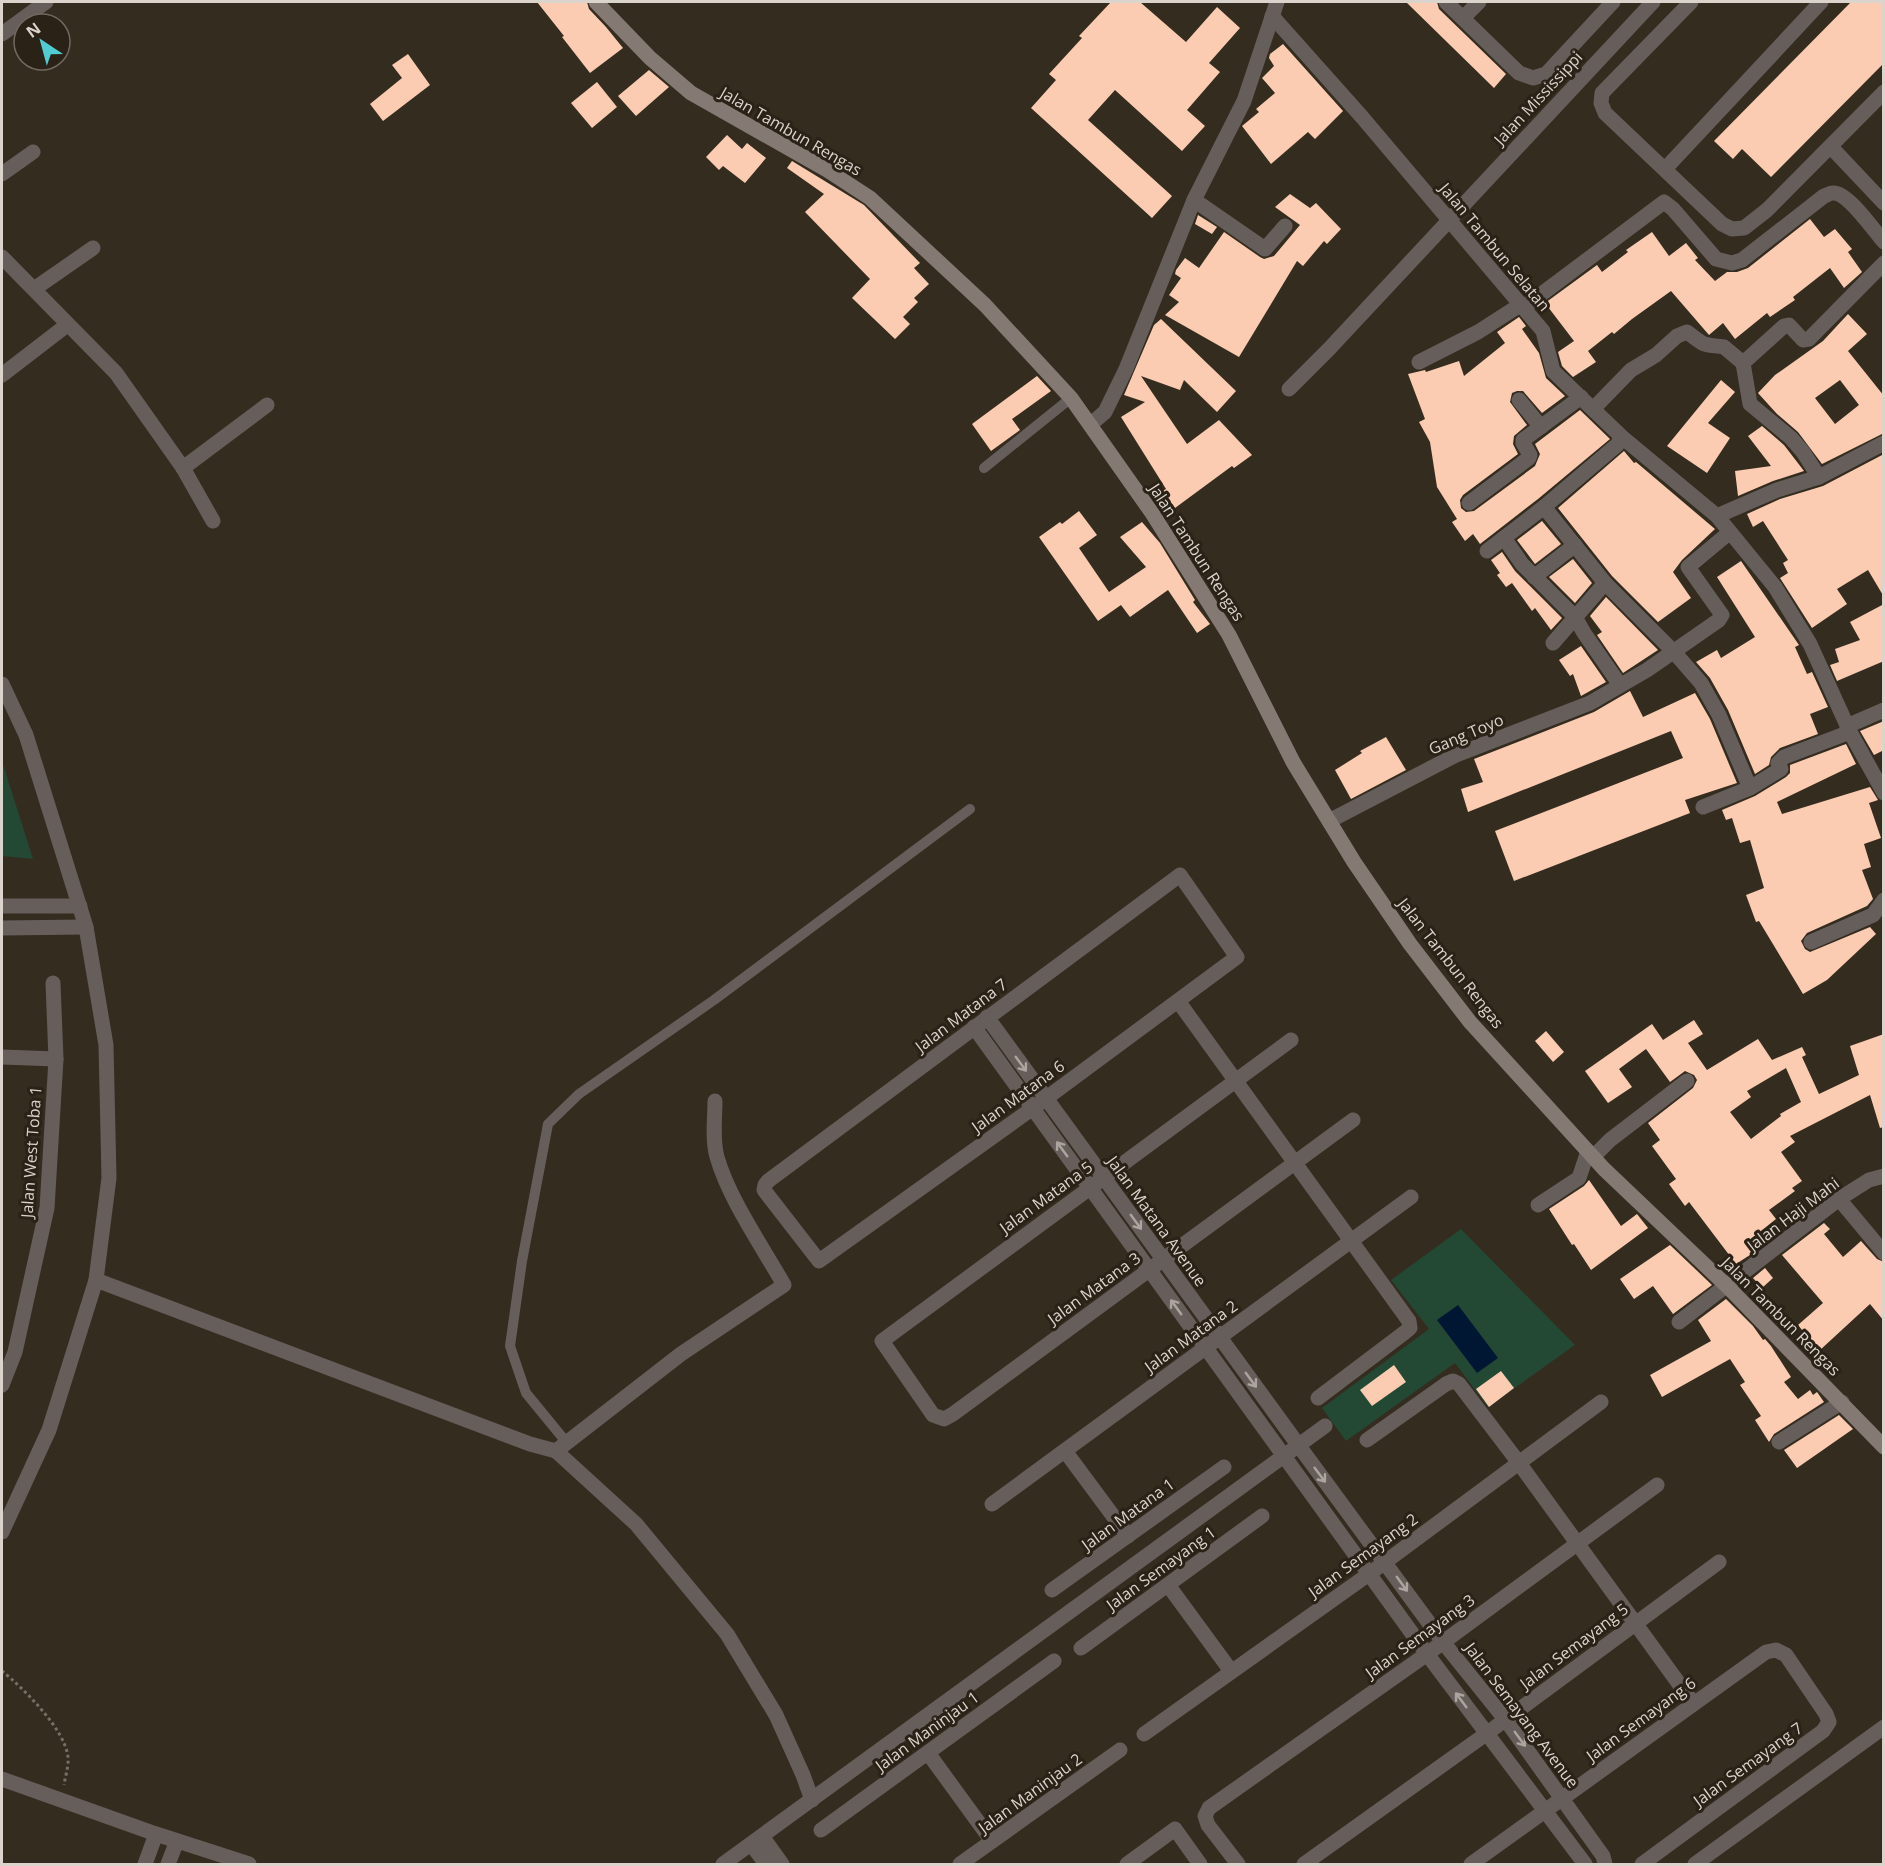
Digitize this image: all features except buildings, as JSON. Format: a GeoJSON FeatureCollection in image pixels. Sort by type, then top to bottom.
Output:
{"type":"FeatureCollection","features":[{"type":"Feature","properties":{"kind":"street"},"geometry":{"type":"LineString","coordinates":[[2,34],[46,2]]}},
{"type":"Feature","properties":{"kind":"street","name":"Jalan Tambun Rengas"},"geometry":{"type":"LineString","coordinates":[[596,2],[643,52],[691,93],[827,170],[870,198],[986,305],[1071,398],[1097,419],[1152,513],[1229,635],[1293,762],[1341,814],[1354,862],[1410,944],[1470,1022],[1593,1153],[1732,1282],[1884,1447]]}},
{"type":"Feature","properties":{"kind":"street"},"geometry":{"type":"LineString","coordinates":[[1446,2],[1519,73],[1533,78],[1546,74],[1613,2]]}},
{"type":"Feature","properties":{"kind":"street"},"geometry":{"type":"LineString","coordinates":[[1463,18],[1479,2]]}},
{"type":"Feature","properties":{"kind":"street","name":"Jalan Mississippi"},"geometry":{"type":"LineString","coordinates":[[1288,389],[1329,349],[1653,2]]}},
{"type":"Feature","properties":{"kind":"street"},"geometry":{"type":"LineString","coordinates":[[1691,2],[1602,93],[1601,103],[1605,113],[1722,224],[1732,229],[1744,228],[1767,210],[1884,93]]}},
{"type":"Feature","properties":{"kind":"street"},"geometry":{"type":"LineString","coordinates":[[1665,169],[1821,2]]}},
{"type":"Feature","properties":{"kind":"street"},"geometry":{"type":"LineString","coordinates":[[1097,419],[1126,369],[1194,200],[1244,101],[1275,9]]}},
{"type":"Feature","properties":{"kind":"street","name":"Jalan Tambun Selatan"},"geometry":{"type":"LineString","coordinates":[[1275,9],[1362,117],[1544,334],[1553,371],[1622,437],[1717,516],[1775,587],[1810,644],[1848,729],[1884,793]]}},
{"type":"Feature","properties":{"kind":"street"},"geometry":{"type":"LineString","coordinates":[[1831,147],[1884,203]]}},
{"type":"Feature","properties":{"kind":"street"},"geometry":{"type":"LineString","coordinates":[[2,174],[33,152]]}},
{"type":"Feature","properties":{"kind":"street"},"geometry":{"type":"LineString","coordinates":[[1419,362],[1522,307],[1664,202],[1673,209],[1716,259],[1726,262],[1742,260],[1824,196],[1835,193],[1843,196],[1857,210],[1884,242]]}},
{"type":"Feature","properties":{"kind":"street"},"geometry":{"type":"LineString","coordinates":[[1194,200],[1265,249],[1285,226]]}},
{"type":"Feature","properties":{"kind":"street"},"geometry":{"type":"LineString","coordinates":[[34,289],[93,248]]}},
{"type":"Feature","properties":{"kind":"street"},"geometry":{"type":"LineString","coordinates":[[2,257],[116,373],[183,468],[213,521]]}},
{"type":"Feature","properties":{"kind":"street"},"geometry":{"type":"LineString","coordinates":[[1743,363],[1784,326],[1789,325],[1803,340],[1809,339],[1884,263]]}},
{"type":"Feature","properties":{"kind":"street"},"geometry":{"type":"LineString","coordinates":[[2,375],[67,325]]}},
{"type":"Feature","properties":{"kind":"street"},"geometry":{"type":"LineString","coordinates":[[1593,409],[1631,370],[1656,355],[1681,333],[1687,332],[1703,344],[1724,347],[1743,363],[1750,404],[1791,438],[1819,477]]}},
{"type":"Feature","properties":{"kind":"street"},"geometry":{"type":"LineString","coordinates":[[1469,503],[1529,458],[1530,455],[1522,442],[1581,397]]}},
{"type":"Feature","properties":{"kind":"street"},"geometry":{"type":"LineString","coordinates":[[1519,399],[1541,428]]}},
{"type":"Feature","properties":{"kind":"street"},"geometry":{"type":"LineString","coordinates":[[183,468],[267,405]]}},
{"type":"Feature","properties":{"kind":"street"},"geometry":{"type":"LineString","coordinates":[[1487,551],[1544,507],[1617,445],[1622,437]]}},
{"type":"Feature","properties":{"kind":"street"},"geometry":{"type":"LineString","coordinates":[[1717,516],[1777,490],[1819,477],[1884,443]]}},
{"type":"Feature","properties":{"kind":"street"},"geometry":{"type":"LineString","coordinates":[[1544,507],[1605,583],[1674,652],[1701,683],[1719,714],[1750,788]]}},
{"type":"Feature","properties":{"kind":"street","name":"Gang Toyo"},"geometry":{"type":"LineString","coordinates":[[1341,814],[1456,755],[1590,703],[1674,652],[1722,615],[1688,567],[1730,532]]}},
{"type":"Feature","properties":{"kind":"street"},"geometry":{"type":"LineString","coordinates":[[1504,538],[1522,564],[1575,617],[1620,685]]}},
{"type":"Feature","properties":{"kind":"street"},"geometry":{"type":"LineString","coordinates":[[1534,577],[1575,545]]}},
{"type":"Feature","properties":{"kind":"street"},"geometry":{"type":"LineString","coordinates":[[1553,643],[1605,583]]}},
{"type":"Feature","properties":{"kind":"street"},"geometry":{"type":"LineString","coordinates":[[2,684],[26,735],[86,927],[106,1056],[109,1178],[96,1280],[49,1430],[2,1532]]}},
{"type":"Feature","properties":{"kind":"street"},"geometry":{"type":"LineString","coordinates":[[1703,807],[1750,788],[1781,769],[1778,764],[1784,757],[1848,729],[1884,710]]}},
{"type":"Feature","properties":{"kind":"street","name":"Jalan Matana 6"},"geometry":{"type":"LineString","coordinates":[[819,1261],[1033,1108],[1237,957],[1180,875]]}},
{"type":"Feature","properties":{"kind":"street","name":"Jalan Matana 7"},"geometry":{"type":"LineString","coordinates":[[819,1261],[764,1190],[765,1185],[1180,875]]}},
{"type":"Feature","properties":{"kind":"street"},"geometry":{"type":"LineString","coordinates":[[1811,942],[1873,915],[1884,900]]}},
{"type":"Feature","properties":{"kind":"street"},"geometry":{"type":"LineString","coordinates":[[2,906],[80,906]]}},
{"type":"Feature","properties":{"kind":"street"},"geometry":{"type":"LineString","coordinates":[[2,928],[86,927]]}},
{"type":"Feature","properties":{"kind":"street","name":"Jalan West Toba 1"},"geometry":{"type":"LineString","coordinates":[[2,1385],[8,1352],[47,1208],[56,1059],[53,983]]}},
{"type":"Feature","properties":{"kind":"street"},"geometry":{"type":"LineString","coordinates":[[1178,1001],[1409,1321],[1410,1328],[1318,1398]]}},
{"type":"Feature","properties":{"kind":"street","name":"Jalan Matana Avenue"},"geometry":{"type":"LineString","coordinates":[[987,1017],[1299,1446]]}},
{"type":"Feature","properties":{"kind":"street"},"geometry":{"type":"LineString","coordinates":[[974,1027],[1427,1654],[1585,1864]]}},
{"type":"Feature","properties":{"kind":"street","name":"Jalan Matana 5"},"geometry":{"type":"LineString","coordinates":[[944,1419],[933,1415],[882,1341],[1291,1040]]}},
{"type":"Feature","properties":{"kind":"street"},"geometry":{"type":"LineString","coordinates":[[2,1057],[56,1059]]}},
{"type":"Feature","properties":{"kind":"street"},"geometry":{"type":"LineString","coordinates":[[1538,1204],[1579,1178],[1593,1153],[1687,1081]]}},
{"type":"Feature","properties":{"kind":"street"},"geometry":{"type":"LineString","coordinates":[[561,1447],[681,1354],[784,1285],[733,1196],[717,1157],[715,1101]]}},
{"type":"Feature","properties":{"kind":"street","name":"Jalan Matana 3"},"geometry":{"type":"LineString","coordinates":[[944,1419],[1353,1120]]}},
{"type":"Feature","properties":{"kind":"street","name":"Jalan Haji Mahi"},"geometry":{"type":"LineString","coordinates":[[1679,1322],[1839,1199],[1869,1180],[1884,1176]]}},
{"type":"Feature","properties":{"kind":"street","name":"Jalan Matana 2"},"geometry":{"type":"LineString","coordinates":[[992,1504],[1412,1197]]}},
{"type":"Feature","properties":{"kind":"street"},"geometry":{"type":"LineString","coordinates":[[1839,1199],[1884,1253]]}},
{"type":"Feature","properties":{"kind":"street"},"geometry":{"type":"LineString","coordinates":[[96,1280],[530,1444],[561,1447],[636,1524],[727,1635],[776,1715],[812,1800]]}},
{"type":"Feature","properties":{"kind":"street"},"geometry":{"type":"LineString","coordinates":[[1367,1440],[1446,1384],[1453,1381],[1459,1384],[1694,1703]]}},
{"type":"Feature","properties":{"kind":"street","name":"Jalan Semayang 2"},"geometry":{"type":"LineString","coordinates":[[1144,1734],[1369,1574],[1600,1402]]}},
{"type":"Feature","properties":{"kind":"street"},"geometry":{"type":"LineString","coordinates":[[1779,1442],[1842,1402]]}},
{"type":"Feature","properties":{"kind":"street"},"geometry":{"type":"LineString","coordinates":[[723,1864],[1325,1426]]}},
{"type":"Feature","properties":{"kind":"street","name":"Jalan Semayang Avenue"},"geometry":{"type":"LineString","coordinates":[[1299,1446],[1443,1642],[1505,1719],[1603,1856],[1605,1864]]}},
{"type":"Feature","properties":{"kind":"street"},"geometry":{"type":"LineString","coordinates":[[1065,1451],[1128,1536]]}},
{"type":"Feature","properties":{"kind":"street","name":"Jalan Matana 1"},"geometry":{"type":"LineString","coordinates":[[1052,1590],[1224,1467]]}},
{"type":"Feature","properties":{"kind":"street","name":"Jalan Semayang 3"},"geometry":{"type":"LineString","coordinates":[[1238,1864],[1208,1825],[1205,1816],[1209,1808],[1427,1654],[1657,1485]]}},
{"type":"Feature","properties":{"kind":"street","name":"Jalan Semayang 1"},"geometry":{"type":"LineString","coordinates":[[1081,1648],[1262,1516]]}},
{"type":"Feature","properties":{"kind":"street","name":"Jalan Semayang 5"},"geometry":{"type":"LineString","coordinates":[[1304,1864],[1486,1734],[1719,1562]]}},
{"type":"Feature","properties":{"kind":"street"},"geometry":{"type":"LineString","coordinates":[[1168,1585],[1231,1671]]}},
{"type":"Feature","properties":{"kind":"street","name":"Jalan Semayang 6"},"geometry":{"type":"LineString","coordinates":[[1471,1864],[1766,1652],[1776,1650]]}},
{"type":"Feature","properties":{"kind":"street","name":"Jalan Semayang 7"},"geometry":{"type":"LineString","coordinates":[[1641,1864],[1823,1731],[1829,1722],[1826,1713],[1786,1655],[1776,1650]]}},
{"type":"Feature","properties":{"kind":"street","name":"Jalan Maninjau 1"},"geometry":{"type":"LineString","coordinates":[[821,1830],[1054,1661]]}},
{"type":"Feature","properties":{"kind":"street"},"geometry":{"type":"LineString","coordinates":[[1695,1864],[1884,1727]]}},
{"type":"Feature","properties":{"kind":"street","name":"Jalan Maninjau 2"},"geometry":{"type":"LineString","coordinates":[[960,1864],[1120,1750]]}},
{"type":"Feature","properties":{"kind":"street"},"geometry":{"type":"LineString","coordinates":[[928,1753],[992,1842]]}},
{"type":"Feature","properties":{"kind":"street"},"geometry":{"type":"LineString","coordinates":[[2,1779],[156,1834],[249,1864]]}},
{"type":"Feature","properties":{"kind":"street"},"geometry":{"type":"LineString","coordinates":[[1127,1864],[1175,1829],[1200,1864]]}},
{"type":"Feature","properties":{"kind":"street"},"geometry":{"type":"LineString","coordinates":[[145,1864],[156,1834]]}},
{"type":"Feature","properties":{"kind":"street"},"geometry":{"type":"LineString","coordinates":[[756,1840],[766,1864]]}},
{"type":"Feature","properties":{"kind":"street"},"geometry":{"type":"LineString","coordinates":[[756,1840],[782,1864]]}},
{"type":"Feature","properties":{"kind":"street"},"geometry":{"type":"LineString","coordinates":[[168,1864],[177,1841]]}},
{"type":"Feature","properties":{"kind":"lane"},"geometry":{"type":"LineString","coordinates":[[984,468],[1071,398]]}},
{"type":"Feature","properties":{"kind":"lane"},"geometry":{"type":"LineString","coordinates":[[561,1447],[526,1393],[510,1346],[522,1261],[548,1124],[579,1094],[714,1000],[970,809]]}},
{"type":"Feature","properties":{"kind":"path"},"geometry":{"type":"LineString","coordinates":[[2,1671],[31,1696],[62,1740],[68,1756],[61,1801]]}},
{"type":"Feature","properties":{"kind":"green space"},"geometry":{"type":"Polygon","coordinates":[[[2,761],[33,859],[2,856],[2,761]]]}},
{"type":"Feature","properties":{"kind":"green space"},"geometry":{"type":"Polygon","coordinates":[[[1461,1229],[1575,1345],[1488,1407],[1455,1363],[1346,1441],[1322,1408],[1429,1329],[1391,1280],[1461,1229]]]}},
{"type":"Feature","properties":{"kind":"water"},"geometry":{"type":"Polygon","coordinates":[[[1458,1305],[1498,1358],[1477,1373],[1437,1320],[1458,1305]]]}}]}
